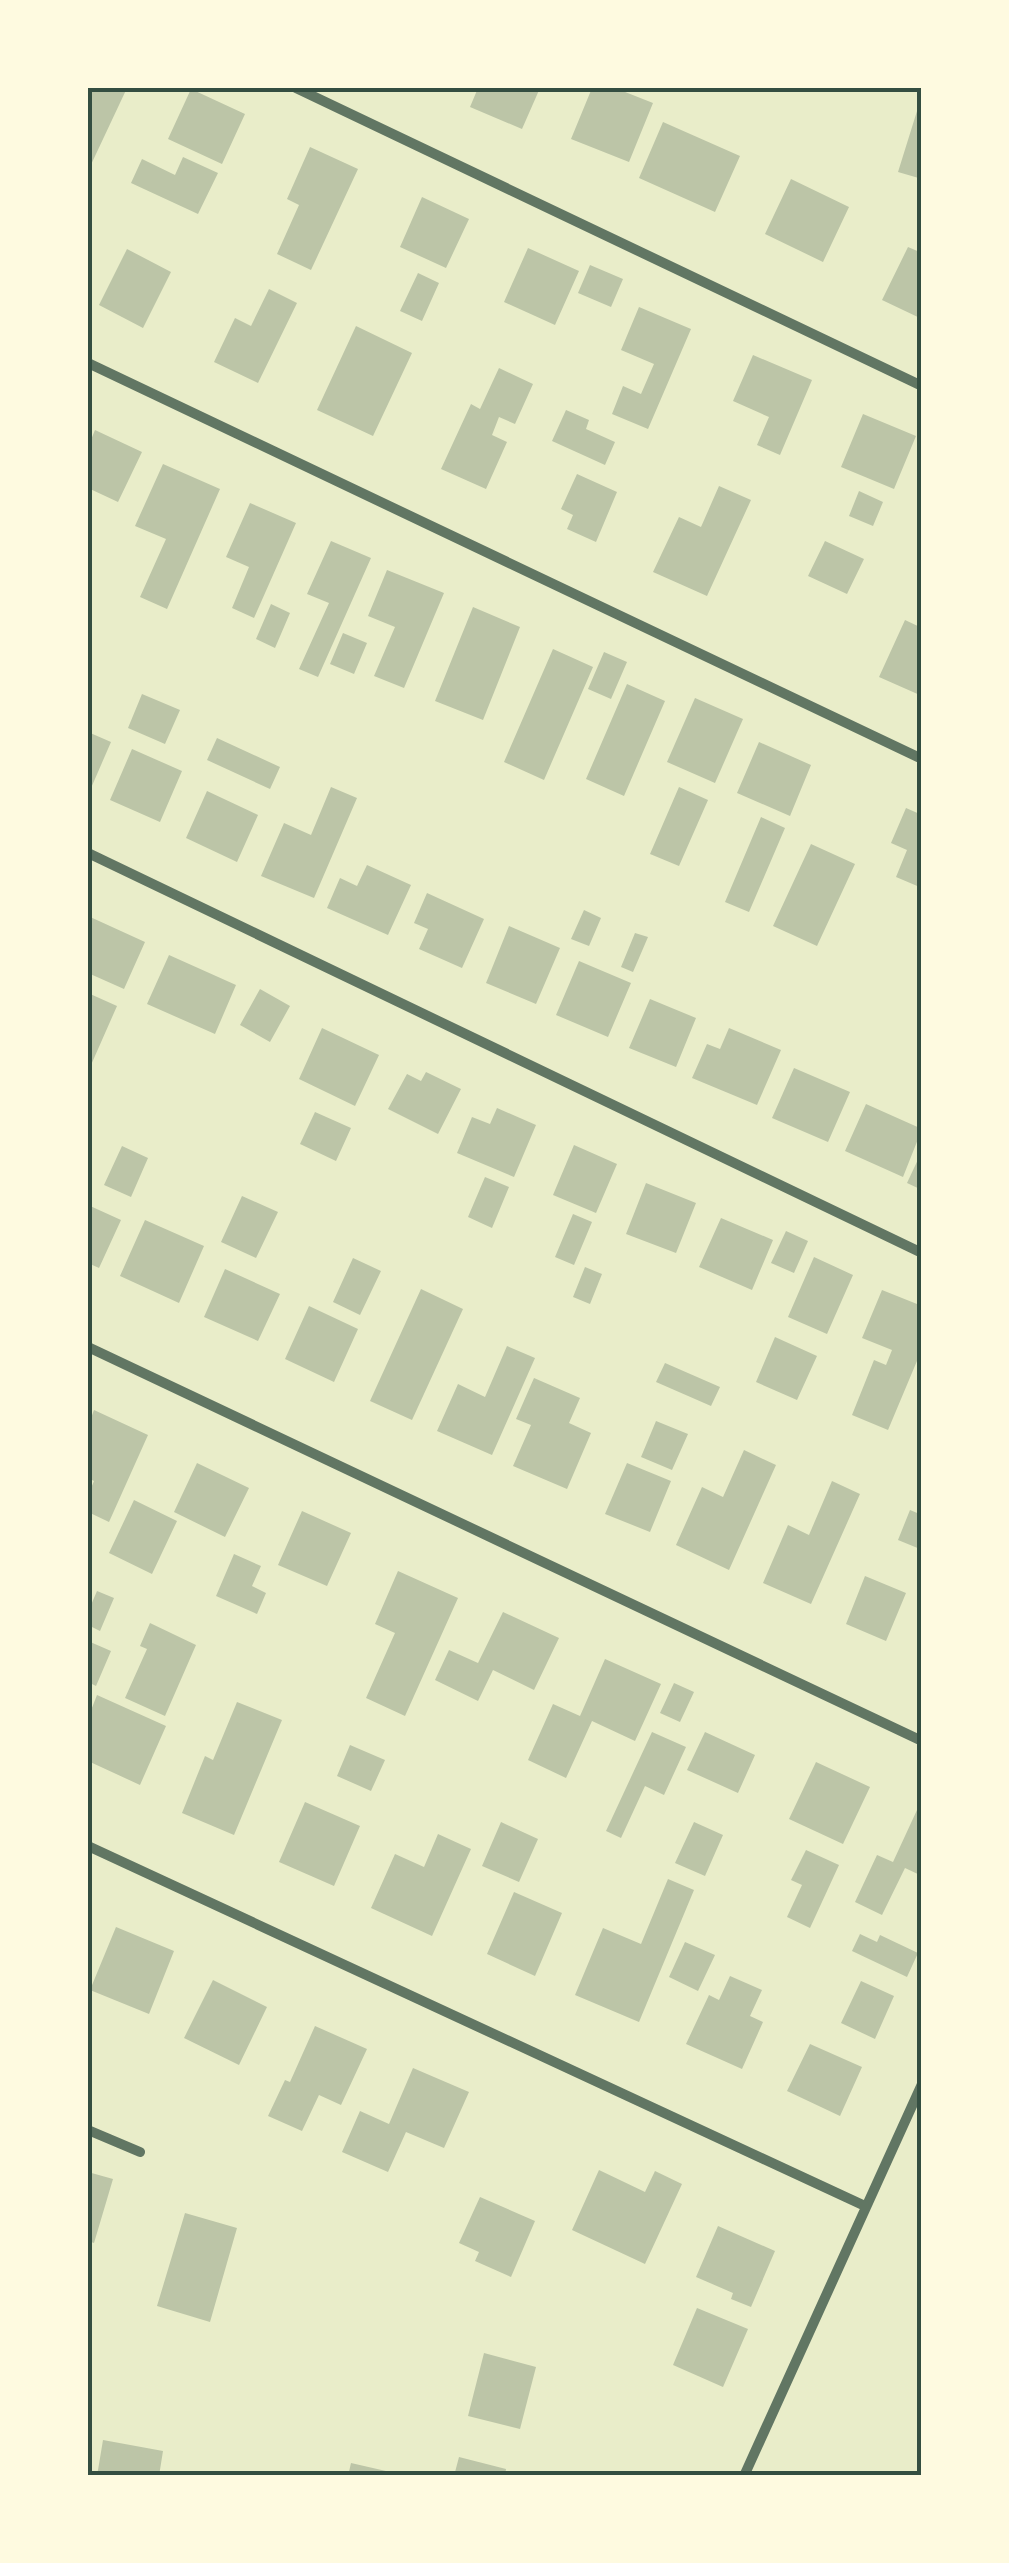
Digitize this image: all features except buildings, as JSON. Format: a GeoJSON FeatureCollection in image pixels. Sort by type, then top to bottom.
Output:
{"type":"FeatureCollection","features":[{"type":"Feature","properties":{"kind":"street"},"geometry":{"type":"LineString","coordinates":[[296,88],[922,386]]}},
{"type":"Feature","properties":{"kind":"street"},"geometry":{"type":"LineString","coordinates":[[88,363],[922,759]]}},
{"type":"Feature","properties":{"kind":"street"},"geometry":{"type":"LineString","coordinates":[[88,853],[922,1254]]}},
{"type":"Feature","properties":{"kind":"street"},"geometry":{"type":"LineString","coordinates":[[88,1347],[922,1741]]}},
{"type":"Feature","properties":{"kind":"street"},"geometry":{"type":"LineString","coordinates":[[88,1846],[865,2206]]}},
{"type":"Feature","properties":{"kind":"street"},"geometry":{"type":"LineString","coordinates":[[744,2476],[922,2084]]}},
{"type":"Feature","properties":{"kind":"street"},"geometry":{"type":"LineString","coordinates":[[88,2130],[140,2152]]}}]}
